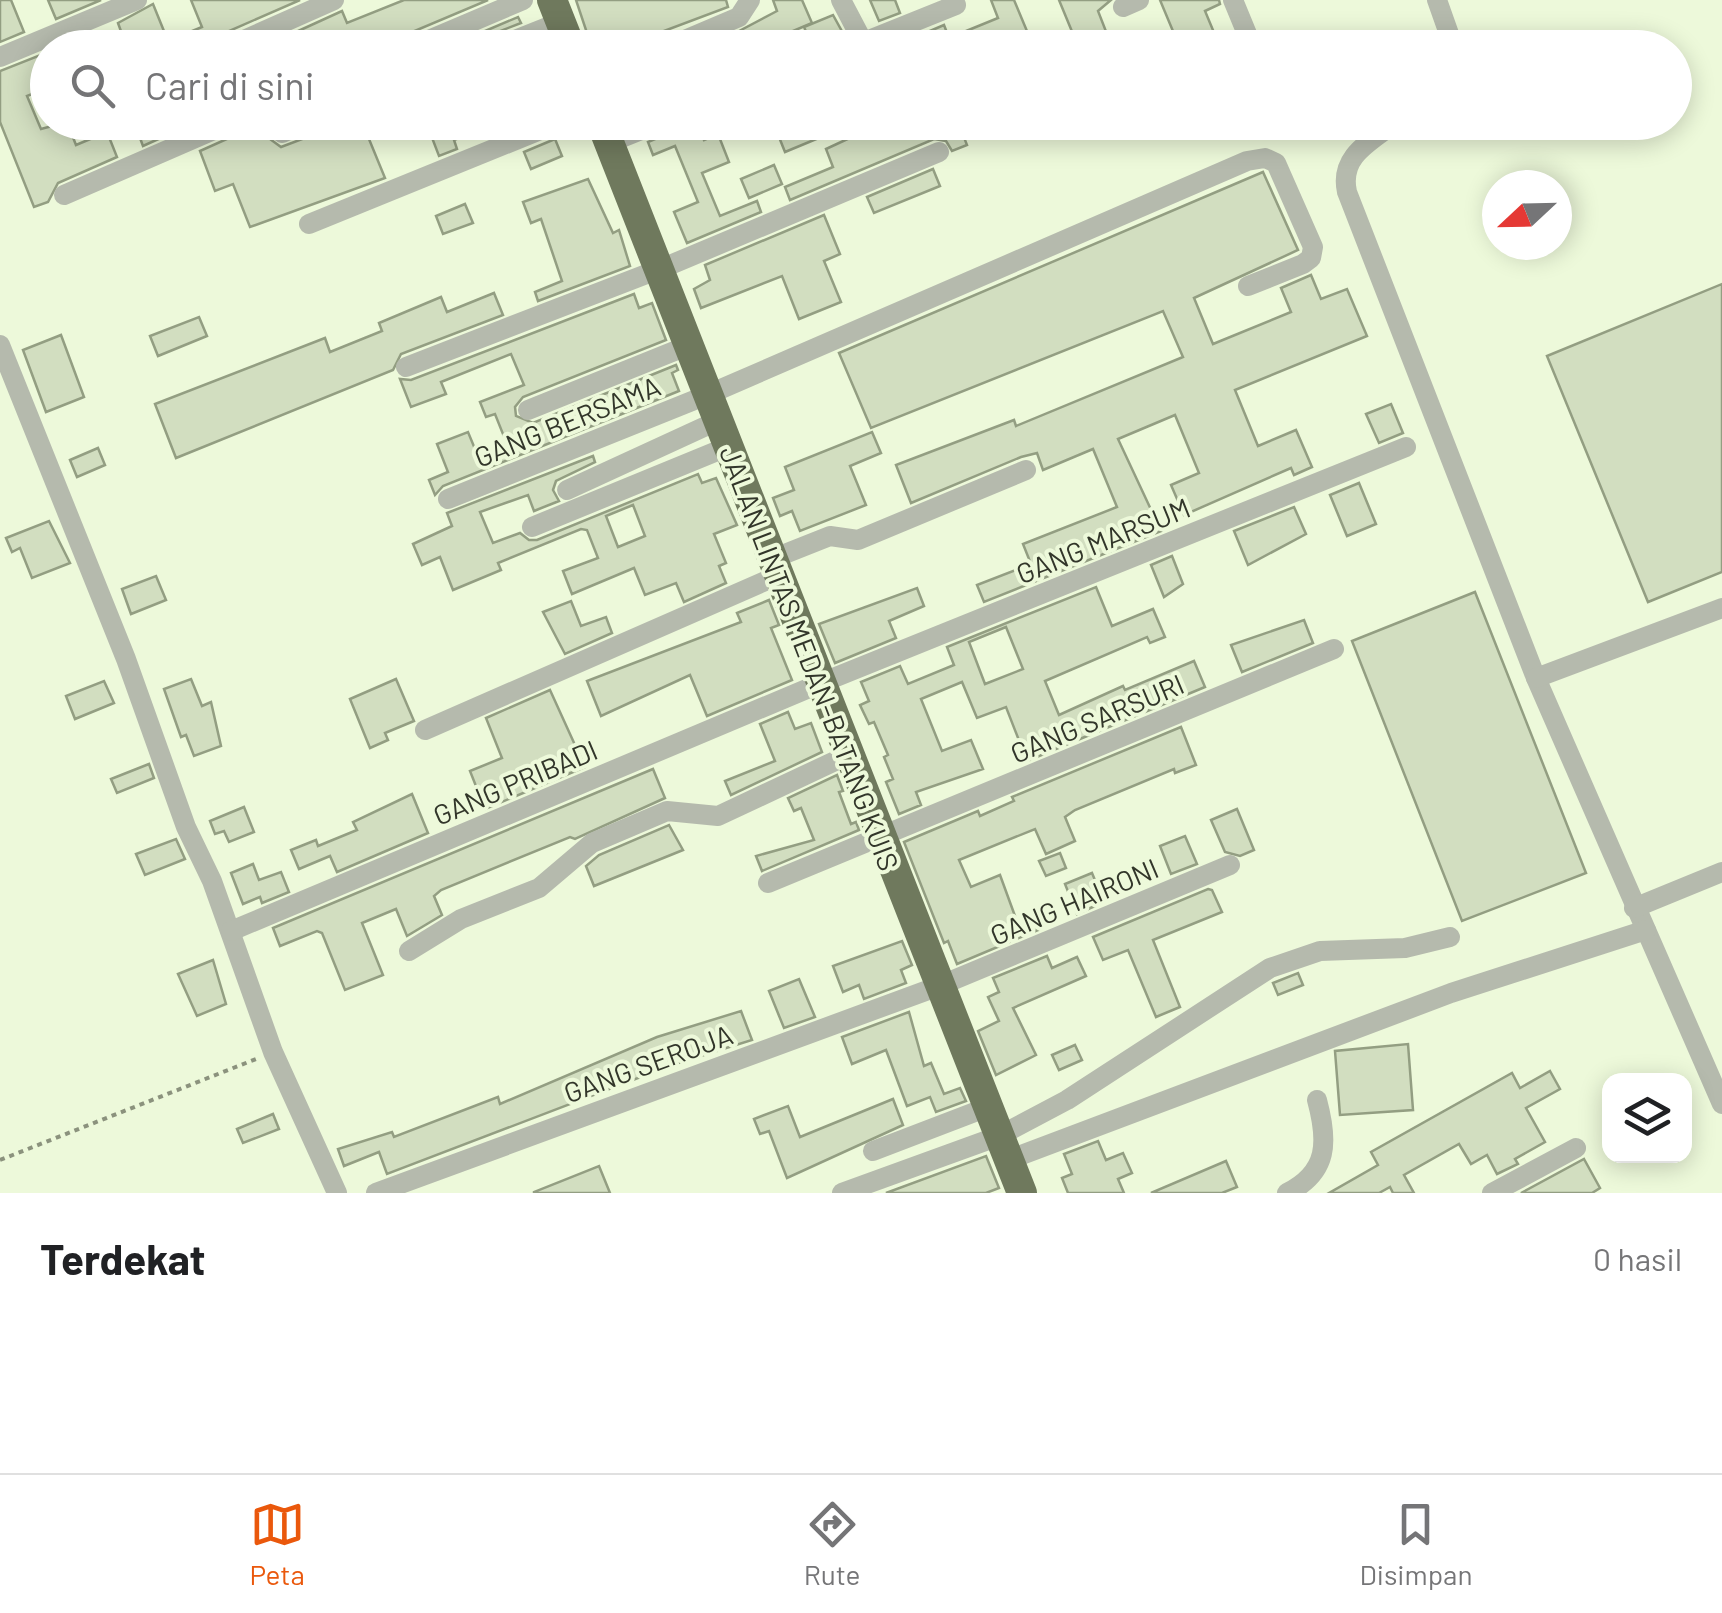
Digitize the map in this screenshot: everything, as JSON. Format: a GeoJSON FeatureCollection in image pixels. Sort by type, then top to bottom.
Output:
{"type":"FeatureCollection","features":[{"type":"Feature","properties":{"kind":"highway","name":"JALAN LINTAS MEDAN–BATANG KUIS"},"geometry":{"type":"LineString","coordinates":[[608,140],[1022,1193]]}},
{"type":"Feature","properties":{"kind":"street"},"geometry":{"type":"LineString","coordinates":[[65,30],[137,0]]}},
{"type":"Feature","properties":{"kind":"street"},"geometry":{"type":"LineString","coordinates":[[266,30],[334,0]]}},
{"type":"Feature","properties":{"kind":"street"},"geometry":{"type":"LineString","coordinates":[[452,30],[523,0]]}},
{"type":"Feature","properties":{"kind":"street"},"geometry":{"type":"LineString","coordinates":[[708,30],[739,17],[750,0]]}},
{"type":"Feature","properties":{"kind":"street"},"geometry":{"type":"LineString","coordinates":[[841,0],[851,30]]}},
{"type":"Feature","properties":{"kind":"street"},"geometry":{"type":"LineString","coordinates":[[1234,0],[1246,30]]}},
{"type":"Feature","properties":{"kind":"street"},"geometry":{"type":"LineString","coordinates":[[1436,0],[1447,30]]}},
{"type":"Feature","properties":{"kind":"street"},"geometry":{"type":"LineString","coordinates":[[893,30],[956,4]]}},
{"type":"Feature","properties":{"kind":"street"},"geometry":{"type":"LineString","coordinates":[[0,57],[30,45]]}},
{"type":"Feature","properties":{"kind":"street"},"geometry":{"type":"LineString","coordinates":[[64,195],[191,140]]}},
{"type":"Feature","properties":{"kind":"street"},"geometry":{"type":"LineString","coordinates":[[309,224],[516,140]]}},
{"type":"Feature","properties":{"kind":"street"},"geometry":{"type":"LineString","coordinates":[[1373,140],[1352,156],[1344,177],[1347,192],[1536,678],[1722,1104]]}},
{"type":"Feature","properties":{"kind":"street"},"geometry":{"type":"LineString","coordinates":[[406,366],[659,268],[938,152]]}},
{"type":"Feature","properties":{"kind":"street"},"geometry":{"type":"LineString","coordinates":[[568,490],[717,421],[1247,160],[1264,158],[1276,163],[1313,247],[1311,258],[1303,264],[1248,286]]}},
{"type":"Feature","properties":{"kind":"street"},"geometry":{"type":"LineString","coordinates":[[0,345],[231,931],[273,1052],[337,1193]]}},
{"type":"Feature","properties":{"kind":"street"},"geometry":{"type":"LineString","coordinates":[[528,410],[687,346]]}},
{"type":"Feature","properties":{"kind":"street"},"geometry":{"type":"LineString","coordinates":[[532,526],[717,421]]}},
{"type":"Feature","properties":{"kind":"street","name":"GANG BERSAMA"},"geometry":{"type":"LineString","coordinates":[[448,499],[717,421]]}},
{"type":"Feature","properties":{"kind":"street","name":"GANG MARSUM"},"geometry":{"type":"LineString","coordinates":[[821,683],[1406,448]]}},
{"type":"Feature","properties":{"kind":"street"},"geometry":{"type":"LineString","coordinates":[[425,730],[775,567],[824,537],[858,540],[1026,470]]}},
{"type":"Feature","properties":{"kind":"street"},"geometry":{"type":"LineString","coordinates":[[1536,678],[1722,608]]}},
{"type":"Feature","properties":{"kind":"street","name":"GANG SARSURI"},"geometry":{"type":"LineString","coordinates":[[768,883],[1334,649]]}},
{"type":"Feature","properties":{"kind":"street","name":"GANG PRIBADI"},"geometry":{"type":"LineString","coordinates":[[231,931],[821,683]]}},
{"type":"Feature","properties":{"kind":"street"},"geometry":{"type":"LineString","coordinates":[[410,950],[461,919],[540,888],[592,843],[668,811],[718,816],[850,754]]}},
{"type":"Feature","properties":{"kind":"street","name":"GANG HAIRONI"},"geometry":{"type":"LineString","coordinates":[[939,986],[1230,865]]}},
{"type":"Feature","properties":{"kind":"street"},"geometry":{"type":"LineString","coordinates":[[1634,908],[1722,872]]}},
{"type":"Feature","properties":{"kind":"street"},"geometry":{"type":"LineString","coordinates":[[842,1193],[998,1134],[1646,930]]}},
{"type":"Feature","properties":{"kind":"street"},"geometry":{"type":"LineString","coordinates":[[873,1151],[998,1134],[1098,1083],[1173,1034],[1222,995],[1270,968],[1320,951],[1405,948],[1450,937]]}},
{"type":"Feature","properties":{"kind":"street","name":"GANG SEROJA"},"geometry":{"type":"LineString","coordinates":[[376,1193],[939,986]]}},
{"type":"Feature","properties":{"kind":"street"},"geometry":{"type":"LineString","coordinates":[[1287,1193],[1317,1172],[1324,1156],[1326,1133],[1318,1100]]}},
{"type":"Feature","properties":{"kind":"street"},"geometry":{"type":"LineString","coordinates":[[1492,1193],[1576,1148]]}},
{"type":"Feature","properties":{"kind":"path"},"geometry":{"type":"LineString","coordinates":[[0,1160],[273,1052]]}},
{"type":"Feature","properties":{"kind":"building"},"geometry":{"type":"Polygon","coordinates":[[[0,0],[11,0],[24,32],[0,42],[0,0]]]}},
{"type":"Feature","properties":{"kind":"building"},"geometry":{"type":"Polygon","coordinates":[[[48,0],[101,0],[56,19],[48,0]]]}},
{"type":"Feature","properties":{"kind":"building"},"geometry":{"type":"Polygon","coordinates":[[[191,0],[300,0],[231,30],[195,30],[202,27],[191,0]]]}},
{"type":"Feature","properties":{"kind":"building"},"geometry":{"type":"Polygon","coordinates":[[[404,0],[488,0],[417,30],[300,30],[342,11],[347,23],[404,0]]]}},
{"type":"Feature","properties":{"kind":"building"},"geometry":{"type":"Polygon","coordinates":[[[576,0],[726,0],[728,7],[667,30],[586,30],[576,0]]]}},
{"type":"Feature","properties":{"kind":"building"},"geometry":{"type":"Polygon","coordinates":[[[773,0],[802,0],[812,23],[795,30],[741,30],[777,11],[773,0]]]}},
{"type":"Feature","properties":{"kind":"building"},"geometry":{"type":"Polygon","coordinates":[[[870,0],[895,0],[900,13],[879,21],[870,0]]]}},
{"type":"Feature","properties":{"kind":"building"},"geometry":{"type":"Polygon","coordinates":[[[991,0],[1014,0],[1026,30],[969,30],[998,18],[991,0]]]}},
{"type":"Feature","properties":{"kind":"building"},"geometry":{"type":"Polygon","coordinates":[[[1059,0],[1111,0],[1098,11],[1105,30],[1071,30],[1059,0]]]}},
{"type":"Feature","properties":{"kind":"building"},"geometry":{"type":"Polygon","coordinates":[[[1160,0],[1219,0],[1220,4],[1205,11],[1213,30],[1172,30],[1160,0]]]}},
{"type":"Feature","properties":{"kind":"building"},"geometry":{"type":"Polygon","coordinates":[[[153,4],[164,30],[121,30],[118,23],[153,4]]]}},
{"type":"Feature","properties":{"kind":"building"},"geometry":{"type":"Polygon","coordinates":[[[833,15],[841,30],[805,30],[804,27],[833,15]]]}},
{"type":"Feature","properties":{"kind":"building"},"geometry":{"type":"Polygon","coordinates":[[[518,17],[521,23],[503,30],[487,30],[518,17]]]}},
{"type":"Feature","properties":{"kind":"building"},"geometry":{"type":"Polygon","coordinates":[[[30,59],[30,140],[74,140],[76,145],[88,140],[110,140],[117,157],[58,183],[48,202],[34,207],[0,122],[0,71],[30,59]]]}},
{"type":"Feature","properties":{"kind":"building"},"geometry":{"type":"Polygon","coordinates":[[[225,140],[271,140],[281,147],[300,140],[369,140],[385,178],[250,227],[233,184],[215,191],[200,151],[225,140]]]}},
{"type":"Feature","properties":{"kind":"building"},"geometry":{"type":"Polygon","coordinates":[[[433,140],[454,140],[457,149],[439,156],[433,140]]]}},
{"type":"Feature","properties":{"kind":"building"},"geometry":{"type":"Polygon","coordinates":[[[555,140],[562,156],[531,169],[524,152],[555,140]]]}},
{"type":"Feature","properties":{"kind":"building"},"geometry":{"type":"Polygon","coordinates":[[[720,140],[729,162],[702,173],[720,216],[757,201],[761,212],[687,243],[674,212],[698,202],[675,146],[653,155],[648,142],[720,140]]]}},
{"type":"Feature","properties":{"kind":"building"},"geometry":{"type":"Polygon","coordinates":[[[780,140],[814,140],[785,152],[780,140]]]}},
{"type":"Feature","properties":{"kind":"building"},"geometry":{"type":"Polygon","coordinates":[[[845,140],[932,140],[790,200],[785,187],[833,167],[826,149],[845,140]]]}},
{"type":"Feature","properties":{"kind":"building"},"geometry":{"type":"Polygon","coordinates":[[[940,140],[965,140],[967,145],[952,151],[946,141],[940,140]]]}},
{"type":"Feature","properties":{"kind":"building"},"geometry":{"type":"Polygon","coordinates":[[[774,165],[782,184],[749,198],[741,179],[774,165]]]}},
{"type":"Feature","properties":{"kind":"building"},"geometry":{"type":"Polygon","coordinates":[[[933,169],[940,186],[874,213],[867,197],[933,169]]]}},
{"type":"Feature","properties":{"kind":"building"},"geometry":{"type":"Polygon","coordinates":[[[1263,172],[1298,250],[1194,298],[1213,344],[1291,312],[1281,288],[1311,275],[1321,299],[1347,289],[1367,336],[1235,390],[1258,446],[1296,430],[1312,467],[1294,475],[1291,468],[1184,515],[1171,485],[1199,473],[1175,415],[1118,439],[1161,531],[984,602],[977,585],[1031,564],[1023,544],[1117,507],[1093,449],[1043,470],[1037,453],[1021,457],[911,503],[896,465],[1014,420],[1016,426],[1183,357],[1163,311],[871,428],[839,353],[1263,172]]]}},
{"type":"Feature","properties":{"kind":"building"},"geometry":{"type":"Polygon","coordinates":[[[588,179],[613,233],[619,230],[630,266],[538,301],[535,292],[562,281],[541,219],[531,223],[523,202],[588,179]]]}},
{"type":"Feature","properties":{"kind":"building"},"geometry":{"type":"Polygon","coordinates":[[[465,204],[473,223],[443,234],[436,216],[465,204]]]}},
{"type":"Feature","properties":{"kind":"building"},"geometry":{"type":"Polygon","coordinates":[[[824,215],[840,254],[824,261],[841,302],[799,319],[782,276],[701,308],[694,289],[710,280],[705,265],[824,215]]]}},
{"type":"Feature","properties":{"kind":"building"},"geometry":{"type":"Polygon","coordinates":[[[1722,284],[1722,572],[1648,602],[1547,356],[1722,284]]]}},
{"type":"Feature","properties":{"kind":"building"},"geometry":{"type":"Polygon","coordinates":[[[494,293],[503,315],[401,354],[393,370],[176,458],[155,404],[325,338],[330,352],[382,331],[379,323],[441,297],[447,312],[494,293]]]}},
{"type":"Feature","properties":{"kind":"building"},"geometry":{"type":"Polygon","coordinates":[[[634,294],[639,308],[652,303],[666,340],[523,397],[515,407],[516,416],[533,423],[676,365],[678,370],[672,373],[679,391],[443,486],[435,495],[429,480],[448,472],[437,444],[468,432],[480,461],[509,449],[495,414],[486,417],[480,402],[524,385],[511,354],[441,382],[446,394],[411,407],[400,379],[411,380],[634,294]]]}},
{"type":"Feature","properties":{"kind":"building"},"geometry":{"type":"Polygon","coordinates":[[[199,317],[207,336],[158,356],[150,336],[199,317]]]}},
{"type":"Feature","properties":{"kind":"building"},"geometry":{"type":"Polygon","coordinates":[[[61,335],[84,397],[46,412],[23,350],[61,335]]]}},
{"type":"Feature","properties":{"kind":"building"},"geometry":{"type":"Polygon","coordinates":[[[1391,404],[1403,433],[1379,443],[1366,414],[1391,404]]]}},
{"type":"Feature","properties":{"kind":"building"},"geometry":{"type":"Polygon","coordinates":[[[872,432],[881,453],[850,466],[866,505],[800,531],[792,511],[780,516],[773,498],[794,490],[785,467],[872,432]]]}},
{"type":"Feature","properties":{"kind":"building"},"geometry":{"type":"Polygon","coordinates":[[[98,448],[105,465],[77,477],[70,460],[98,448]]]}},
{"type":"Feature","properties":{"kind":"building"},"geometry":{"type":"Polygon","coordinates":[[[593,456],[595,462],[556,481],[553,490],[559,501],[534,511],[528,495],[480,512],[493,543],[520,533],[529,540],[537,540],[698,474],[702,483],[716,478],[737,525],[714,534],[726,563],[719,566],[726,583],[684,602],[676,583],[645,595],[634,568],[572,594],[563,571],[598,558],[587,530],[581,529],[498,563],[501,570],[453,590],[440,557],[422,565],[413,544],[452,526],[447,513],[593,456]],[[633,505],[606,516],[618,547],[645,536],[633,505]]]}},
{"type":"Feature","properties":{"kind":"building"},"geometry":{"type":"Polygon","coordinates":[[[1359,483],[1376,524],[1347,536],[1330,495],[1359,483]]]}},
{"type":"Feature","properties":{"kind":"building"},"geometry":{"type":"Polygon","coordinates":[[[1294,507],[1306,534],[1248,565],[1234,531],[1294,507]]]}},
{"type":"Feature","properties":{"kind":"building"},"geometry":{"type":"Polygon","coordinates":[[[49,521],[70,563],[32,578],[20,548],[12,552],[6,538],[49,521]]]}},
{"type":"Feature","properties":{"kind":"building"},"geometry":{"type":"Polygon","coordinates":[[[1172,556],[1183,584],[1164,597],[1151,565],[1172,556]]]}},
{"type":"Feature","properties":{"kind":"building"},"geometry":{"type":"Polygon","coordinates":[[[156,576],[166,600],[131,614],[122,589],[156,576]]]}},
{"type":"Feature","properties":{"kind":"building"},"geometry":{"type":"Polygon","coordinates":[[[1096,587],[1112,626],[1153,609],[1165,637],[1150,643],[1147,637],[1045,681],[1059,715],[1123,686],[1125,690],[1194,661],[1205,687],[1027,761],[1006,707],[977,718],[962,682],[921,699],[942,751],[971,740],[983,769],[916,792],[921,805],[899,814],[886,782],[893,779],[884,757],[888,755],[874,722],[869,724],[860,705],[869,701],[861,682],[900,666],[908,684],[954,665],[947,647],[1096,587]],[[1006,627],[969,642],[985,684],[1023,669],[1006,627]]]}},
{"type":"Feature","properties":{"kind":"building"},"geometry":{"type":"Polygon","coordinates":[[[917,588],[924,606],[889,621],[896,638],[835,663],[819,624],[917,588]]]}},
{"type":"Feature","properties":{"kind":"building"},"geometry":{"type":"Polygon","coordinates":[[[1475,592],[1586,873],[1462,921],[1352,641],[1475,592]]]}},
{"type":"Feature","properties":{"kind":"building"},"geometry":{"type":"Polygon","coordinates":[[[769,600],[779,625],[771,628],[792,680],[707,716],[690,675],[601,716],[587,681],[741,622],[737,613],[769,600]]]}},
{"type":"Feature","properties":{"kind":"building"},"geometry":{"type":"Polygon","coordinates":[[[571,601],[581,626],[606,617],[612,633],[565,654],[543,612],[571,601]]]}},
{"type":"Feature","properties":{"kind":"building"},"geometry":{"type":"Polygon","coordinates":[[[1304,620],[1313,643],[1242,672],[1231,645],[1304,620]]]}},
{"type":"Feature","properties":{"kind":"building"},"geometry":{"type":"Polygon","coordinates":[[[191,679],[202,706],[211,702],[221,746],[194,756],[186,735],[181,737],[164,689],[191,679]]]}},
{"type":"Feature","properties":{"kind":"building"},"geometry":{"type":"Polygon","coordinates":[[[396,679],[414,721],[385,733],[388,740],[370,748],[350,699],[396,679]]]}},
{"type":"Feature","properties":{"kind":"building"},"geometry":{"type":"Polygon","coordinates":[[[104,681],[114,703],[75,719],[66,696],[104,681]]]}},
{"type":"Feature","properties":{"kind":"building"},"geometry":{"type":"Polygon","coordinates":[[[550,690],[585,767],[485,809],[470,771],[502,758],[486,718],[550,690]]]}},
{"type":"Feature","properties":{"kind":"building"},"geometry":{"type":"Polygon","coordinates":[[[788,712],[795,729],[811,723],[822,752],[731,795],[725,781],[775,761],[760,724],[788,712]]]}},
{"type":"Feature","properties":{"kind":"building"},"geometry":{"type":"Polygon","coordinates":[[[1181,727],[1196,765],[1175,773],[1174,769],[1075,810],[1065,817],[1075,841],[1046,854],[1035,829],[959,860],[971,887],[1000,875],[1019,927],[1034,921],[1038,930],[957,964],[948,941],[944,943],[904,842],[978,811],[980,816],[1014,801],[1012,797],[1181,727]]]}},
{"type":"Feature","properties":{"kind":"building"},"geometry":{"type":"Polygon","coordinates":[[[149,764],[154,778],[117,793],[111,779],[149,764]]]}},
{"type":"Feature","properties":{"kind":"building"},"geometry":{"type":"Polygon","coordinates":[[[653,769],[665,798],[575,839],[570,837],[441,890],[434,896],[442,915],[407,936],[396,909],[362,923],[383,975],[345,990],[322,933],[317,931],[280,946],[273,928],[653,769]]]}},
{"type":"Feature","properties":{"kind":"building"},"geometry":{"type":"Polygon","coordinates":[[[837,775],[851,824],[856,822],[859,830],[762,871],[756,856],[814,840],[801,808],[794,811],[788,798],[837,775]]]}},
{"type":"Feature","properties":{"kind":"building"},"geometry":{"type":"Polygon","coordinates":[[[412,794],[428,833],[337,872],[330,856],[299,869],[291,850],[316,840],[318,846],[357,830],[353,822],[412,794]]]}},
{"type":"Feature","properties":{"kind":"building"},"geometry":{"type":"Polygon","coordinates":[[[244,807],[254,832],[229,842],[224,831],[215,834],[210,821],[244,807]]]}},
{"type":"Feature","properties":{"kind":"building"},"geometry":{"type":"Polygon","coordinates":[[[1237,809],[1254,850],[1240,856],[1225,852],[1211,820],[1237,809]]]}},
{"type":"Feature","properties":{"kind":"building"},"geometry":{"type":"Polygon","coordinates":[[[669,825],[683,850],[594,886],[586,866],[599,855],[669,825]]]}},
{"type":"Feature","properties":{"kind":"building"},"geometry":{"type":"Polygon","coordinates":[[[1185,836],[1197,864],[1171,874],[1160,846],[1185,836]]]}},
{"type":"Feature","properties":{"kind":"building"},"geometry":{"type":"Polygon","coordinates":[[[176,839],[185,859],[145,875],[136,854],[176,839]]]}},
{"type":"Feature","properties":{"kind":"building"},"geometry":{"type":"Polygon","coordinates":[[[1060,853],[1066,868],[1046,876],[1039,861],[1060,853]]]}},
{"type":"Feature","properties":{"kind":"building"},"geometry":{"type":"Polygon","coordinates":[[[253,864],[259,880],[281,872],[289,892],[262,903],[260,897],[243,904],[231,873],[253,864]]]}},
{"type":"Feature","properties":{"kind":"building"},"geometry":{"type":"Polygon","coordinates":[[[1092,873],[1104,902],[1077,914],[1065,884],[1092,873]]]}},
{"type":"Feature","properties":{"kind":"building"},"geometry":{"type":"Polygon","coordinates":[[[1208,889],[1222,912],[1153,940],[1180,1007],[1156,1017],[1128,950],[1103,960],[1093,937],[1208,889]]]}},
{"type":"Feature","properties":{"kind":"building"},"geometry":{"type":"Polygon","coordinates":[[[902,941],[912,965],[901,970],[906,983],[864,999],[859,985],[843,992],[833,966],[902,941]]]}},
{"type":"Feature","properties":{"kind":"building"},"geometry":{"type":"Polygon","coordinates":[[[1047,956],[1052,968],[1077,957],[1086,976],[1013,1008],[1036,1055],[996,1075],[978,1031],[999,1021],[988,997],[999,992],[993,978],[1047,956]]]}},
{"type":"Feature","properties":{"kind":"building"},"geometry":{"type":"Polygon","coordinates":[[[213,960],[226,1004],[197,1016],[178,974],[213,960]]]}},
{"type":"Feature","properties":{"kind":"building"},"geometry":{"type":"Polygon","coordinates":[[[1298,973],[1303,985],[1278,995],[1273,983],[1298,973]]]}},
{"type":"Feature","properties":{"kind":"building"},"geometry":{"type":"Polygon","coordinates":[[[799,979],[815,1017],[784,1028],[769,991],[799,979]]]}},
{"type":"Feature","properties":{"kind":"building"},"geometry":{"type":"Polygon","coordinates":[[[741,1011],[752,1040],[672,1065],[387,1174],[379,1152],[344,1166],[338,1149],[392,1132],[394,1137],[498,1097],[500,1104],[657,1037],[741,1011]]]}},
{"type":"Feature","properties":{"kind":"building"},"geometry":{"type":"Polygon","coordinates":[[[909,1012],[924,1066],[931,1063],[944,1094],[960,1088],[966,1101],[936,1112],[930,1097],[907,1106],[886,1050],[852,1064],[842,1037],[909,1012]]]}},
{"type":"Feature","properties":{"kind":"building"},"geometry":{"type":"Polygon","coordinates":[[[1408,1044],[1413,1110],[1340,1115],[1335,1051],[1408,1044]]]}},
{"type":"Feature","properties":{"kind":"building"},"geometry":{"type":"Polygon","coordinates":[[[1075,1045],[1082,1060],[1059,1070],[1052,1055],[1075,1045]]]}},
{"type":"Feature","properties":{"kind":"building"},"geometry":{"type":"Polygon","coordinates":[[[1550,1071],[1560,1089],[1526,1108],[1545,1142],[1515,1159],[1518,1164],[1497,1174],[1487,1155],[1471,1164],[1459,1144],[1404,1175],[1414,1193],[1393,1193],[1390,1187],[1379,1193],[1329,1193],[1378,1165],[1371,1152],[1512,1073],[1520,1088],[1550,1071]]]}},
{"type":"Feature","properties":{"kind":"building"},"geometry":{"type":"Polygon","coordinates":[[[893,1099],[903,1125],[787,1178],[769,1131],[760,1134],[754,1119],[788,1106],[800,1137],[893,1099]]]}},
{"type":"Feature","properties":{"kind":"building"},"geometry":{"type":"Polygon","coordinates":[[[273,1114],[279,1129],[243,1143],[237,1129],[273,1114]]]}},
{"type":"Feature","properties":{"kind":"building"},"geometry":{"type":"Polygon","coordinates":[[[1098,1141],[1106,1160],[1123,1153],[1132,1173],[1118,1179],[1124,1193],[1068,1193],[1062,1178],[1072,1174],[1064,1154],[1098,1141]]]}},
{"type":"Feature","properties":{"kind":"building"},"geometry":{"type":"Polygon","coordinates":[[[986,1156],[999,1188],[986,1193],[886,1193],[986,1156]]]}},
{"type":"Feature","properties":{"kind":"building"},"geometry":{"type":"Polygon","coordinates":[[[1584,1159],[1600,1188],[1592,1193],[1521,1193],[1584,1159]]]}},
{"type":"Feature","properties":{"kind":"building"},"geometry":{"type":"Polygon","coordinates":[[[1226,1161],[1237,1187],[1222,1193],[1151,1193],[1226,1161]]]}},
{"type":"Feature","properties":{"kind":"building"},"geometry":{"type":"Polygon","coordinates":[[[599,1166],[610,1193],[534,1193],[534,1192],[599,1166]]]}}]}
